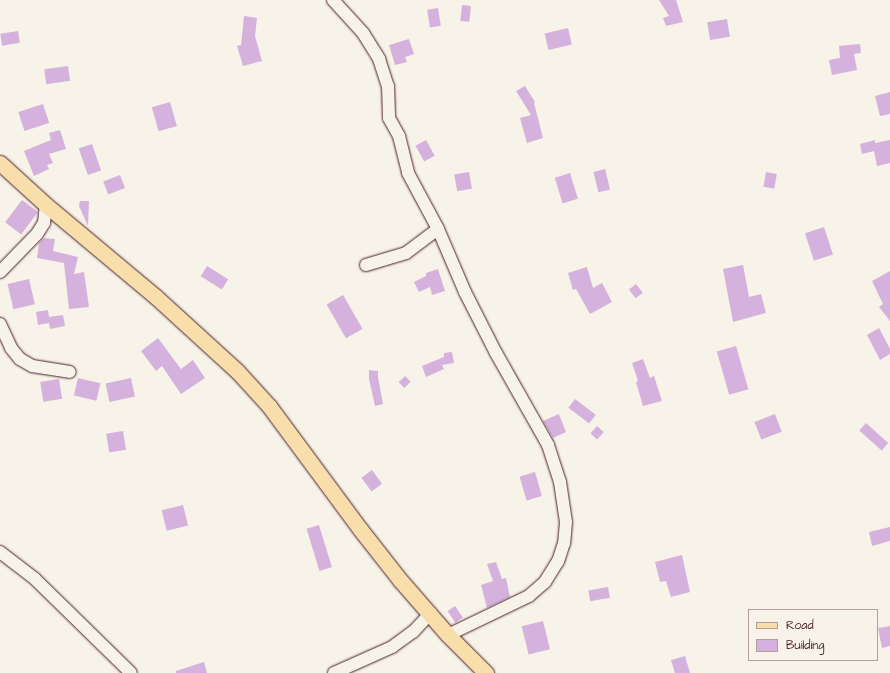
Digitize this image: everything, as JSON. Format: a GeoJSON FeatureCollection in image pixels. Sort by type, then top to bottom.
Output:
{"type":"FeatureCollection","features":[{"type":"Feature","properties":{"kind":"main road"},"geometry":{"type":"LineString","coordinates":[[0,163],[46,205],[156,297],[238,372],[269,406],[396,574],[431,613],[448,635],[486,673]]}},
{"type":"Feature","properties":{"kind":"street"},"geometry":{"type":"LineString","coordinates":[[333,0],[363,33],[379,59],[388,86],[389,118],[399,136],[408,173],[438,229],[465,292],[496,353],[548,445],[560,482],[566,522],[564,543],[558,561],[545,582],[528,596],[448,635]]}},
{"type":"Feature","properties":{"kind":"street"},"geometry":{"type":"LineString","coordinates":[[0,272],[37,234],[44,223],[46,205]]}},
{"type":"Feature","properties":{"kind":"street"},"geometry":{"type":"LineString","coordinates":[[366,265],[406,253],[438,229]]}},
{"type":"Feature","properties":{"kind":"street"},"geometry":{"type":"LineString","coordinates":[[0,324],[11,348],[20,359],[32,366],[70,372]]}},
{"type":"Feature","properties":{"kind":"street"},"geometry":{"type":"LineString","coordinates":[[0,552],[35,579],[131,673]]}},
{"type":"Feature","properties":{"kind":"street"},"geometry":{"type":"LineString","coordinates":[[334,673],[392,647],[413,632],[431,613]]}},
{"type":"Feature","properties":{"kind":"building"},"geometry":{"type":"Polygon","coordinates":[[[659,0],[676,0],[683,22],[666,26],[663,18],[669,16],[659,0]]]}},
{"type":"Feature","properties":{"kind":"building"},"geometry":{"type":"Polygon","coordinates":[[[462,5],[471,6],[469,22],[460,21],[462,5]]]}},
{"type":"Feature","properties":{"kind":"building"},"geometry":{"type":"Polygon","coordinates":[[[438,8],[441,26],[430,27],[427,10],[438,8]]]}},
{"type":"Feature","properties":{"kind":"building"},"geometry":{"type":"Polygon","coordinates":[[[244,16],[257,18],[255,36],[262,61],[243,66],[237,46],[241,45],[244,16]]]}},
{"type":"Feature","properties":{"kind":"building"},"geometry":{"type":"Polygon","coordinates":[[[727,19],[730,37],[710,40],[707,22],[727,19]]]}},
{"type":"Feature","properties":{"kind":"building"},"geometry":{"type":"Polygon","coordinates":[[[568,28],[572,45],[548,50],[545,33],[568,28]]]}},
{"type":"Feature","properties":{"kind":"building"},"geometry":{"type":"Polygon","coordinates":[[[18,31],[20,43],[2,46],[0,34],[18,31]]]}},
{"type":"Feature","properties":{"kind":"building"},"geometry":{"type":"Polygon","coordinates":[[[409,39],[414,54],[405,57],[407,62],[395,65],[389,45],[409,39]]]}},
{"type":"Feature","properties":{"kind":"building"},"geometry":{"type":"Polygon","coordinates":[[[860,44],[861,53],[854,54],[857,70],[832,75],[829,60],[840,58],[839,46],[860,44]]]}},
{"type":"Feature","properties":{"kind":"building"},"geometry":{"type":"Polygon","coordinates":[[[68,66],[70,81],[46,84],[44,69],[68,66]]]}},
{"type":"Feature","properties":{"kind":"building"},"geometry":{"type":"Polygon","coordinates":[[[525,86],[535,102],[543,138],[527,143],[520,118],[531,115],[516,91],[525,86]]]}},
{"type":"Feature","properties":{"kind":"building"},"geometry":{"type":"Polygon","coordinates":[[[890,92],[890,114],[880,116],[875,96],[890,92]]]}},
{"type":"Feature","properties":{"kind":"building"},"geometry":{"type":"Polygon","coordinates":[[[170,102],[177,126],[159,131],[152,107],[170,102]]]}},
{"type":"Feature","properties":{"kind":"building"},"geometry":{"type":"Polygon","coordinates":[[[43,104],[49,123],[24,131],[18,112],[43,104]]]}},
{"type":"Feature","properties":{"kind":"building"},"geometry":{"type":"Polygon","coordinates":[[[60,130],[66,149],[49,154],[53,163],[47,165],[49,169],[34,176],[24,151],[51,140],[49,133],[60,130]]]}},
{"type":"Feature","properties":{"kind":"building"},"geometry":{"type":"Polygon","coordinates":[[[426,140],[435,156],[424,162],[416,146],[426,140]]]}},
{"type":"Feature","properties":{"kind":"building"},"geometry":{"type":"Polygon","coordinates":[[[875,140],[875,143],[890,140],[890,163],[877,166],[874,151],[862,154],[860,144],[875,140]]]}},
{"type":"Feature","properties":{"kind":"building"},"geometry":{"type":"Polygon","coordinates":[[[92,144],[101,170],[88,175],[79,149],[92,144]]]}},
{"type":"Feature","properties":{"kind":"building"},"geometry":{"type":"Polygon","coordinates":[[[605,169],[610,189],[598,192],[593,172],[605,169]]]}},
{"type":"Feature","properties":{"kind":"building"},"geometry":{"type":"Polygon","coordinates":[[[469,172],[472,189],[457,191],[454,175],[469,172]]]}},
{"type":"Feature","properties":{"kind":"building"},"geometry":{"type":"Polygon","coordinates":[[[766,172],[777,174],[774,189],[763,187],[766,172]]]}},
{"type":"Feature","properties":{"kind":"building"},"geometry":{"type":"Polygon","coordinates":[[[570,173],[578,199],[563,203],[555,178],[570,173]]]}},
{"type":"Feature","properties":{"kind":"building"},"geometry":{"type":"Polygon","coordinates":[[[120,175],[125,188],[108,195],[103,181],[120,175]]]}},
{"type":"Feature","properties":{"kind":"building"},"geometry":{"type":"Polygon","coordinates":[[[22,200],[38,212],[21,234],[5,222],[22,200]]]}},
{"type":"Feature","properties":{"kind":"building"},"geometry":{"type":"Polygon","coordinates":[[[80,201],[89,201],[88,226],[79,206],[80,201]]]}},
{"type":"Feature","properties":{"kind":"building"},"geometry":{"type":"Polygon","coordinates":[[[824,227],[833,255],[814,261],[805,233],[824,227]]]}},
{"type":"Feature","properties":{"kind":"building"},"geometry":{"type":"Polygon","coordinates":[[[44,238],[55,239],[53,251],[78,257],[74,274],[84,272],[89,307],[69,309],[64,263],[37,258],[39,243],[44,238]]]}},
{"type":"Feature","properties":{"kind":"building"},"geometry":{"type":"Polygon","coordinates":[[[743,265],[749,297],[761,294],[766,313],[733,322],[723,269],[743,265]]]}},
{"type":"Feature","properties":{"kind":"building"},"geometry":{"type":"Polygon","coordinates":[[[207,266],[228,279],[222,289],[201,276],[207,266]]]}},
{"type":"Feature","properties":{"kind":"building"},"geometry":{"type":"Polygon","coordinates":[[[587,267],[593,288],[602,283],[612,302],[590,314],[576,289],[573,290],[568,273],[587,267]]]}},
{"type":"Feature","properties":{"kind":"building"},"geometry":{"type":"Polygon","coordinates":[[[438,269],[445,291],[432,295],[430,287],[419,292],[414,282],[426,276],[426,273],[438,269]]]}},
{"type":"Feature","properties":{"kind":"building"},"geometry":{"type":"Polygon","coordinates":[[[890,271],[890,321],[879,307],[883,304],[872,281],[890,271]]]}},
{"type":"Feature","properties":{"kind":"building"},"geometry":{"type":"Polygon","coordinates":[[[29,279],[35,304],[13,309],[8,284],[29,279]]]}},
{"type":"Feature","properties":{"kind":"building"},"geometry":{"type":"Polygon","coordinates":[[[636,284],[643,293],[636,298],[629,290],[636,284]]]}},
{"type":"Feature","properties":{"kind":"building"},"geometry":{"type":"Polygon","coordinates":[[[343,295],[362,329],[346,338],[327,304],[343,295]]]}},
{"type":"Feature","properties":{"kind":"building"},"geometry":{"type":"Polygon","coordinates":[[[48,310],[49,317],[63,315],[65,326],[50,329],[49,323],[38,325],[36,312],[48,310]]]}},
{"type":"Feature","properties":{"kind":"building"},"geometry":{"type":"Polygon","coordinates":[[[879,328],[890,349],[890,354],[880,360],[867,335],[879,328]]]}},
{"type":"Feature","properties":{"kind":"building"},"geometry":{"type":"Polygon","coordinates":[[[158,338],[181,369],[193,360],[205,378],[181,394],[162,366],[156,371],[141,351],[158,338]]]}},
{"type":"Feature","properties":{"kind":"building"},"geometry":{"type":"Polygon","coordinates":[[[736,346],[748,389],[729,395],[717,352],[736,346]]]}},
{"type":"Feature","properties":{"kind":"building"},"geometry":{"type":"Polygon","coordinates":[[[452,352],[454,363],[442,365],[444,369],[426,377],[422,366],[444,357],[444,353],[452,352]]]}},
{"type":"Feature","properties":{"kind":"building"},"geometry":{"type":"Polygon","coordinates":[[[643,359],[650,378],[654,376],[662,401],[643,406],[636,382],[638,381],[632,363],[643,359]]]}},
{"type":"Feature","properties":{"kind":"building"},"geometry":{"type":"Polygon","coordinates":[[[369,370],[378,371],[383,404],[375,406],[369,379],[369,370]]]}},
{"type":"Feature","properties":{"kind":"building"},"geometry":{"type":"Polygon","coordinates":[[[405,376],[411,382],[404,388],[399,382],[405,376]]]}},
{"type":"Feature","properties":{"kind":"building"},"geometry":{"type":"Polygon","coordinates":[[[78,378],[100,383],[96,401],[74,396],[78,378]]]}},
{"type":"Feature","properties":{"kind":"building"},"geometry":{"type":"Polygon","coordinates":[[[131,378],[135,397],[110,402],[106,383],[131,378]]]}},
{"type":"Feature","properties":{"kind":"building"},"geometry":{"type":"Polygon","coordinates":[[[59,379],[62,399],[43,402],[40,382],[59,379]]]}},
{"type":"Feature","properties":{"kind":"building"},"geometry":{"type":"Polygon","coordinates":[[[575,399],[596,415],[589,423],[568,408],[575,399]]]}},
{"type":"Feature","properties":{"kind":"building"},"geometry":{"type":"Polygon","coordinates":[[[559,414],[566,432],[553,438],[543,421],[559,414]]]}},
{"type":"Feature","properties":{"kind":"building"},"geometry":{"type":"Polygon","coordinates":[[[775,414],[782,432],[761,440],[754,422],[775,414]]]}},
{"type":"Feature","properties":{"kind":"building"},"geometry":{"type":"Polygon","coordinates":[[[866,423],[888,443],[882,451],[859,430],[866,423]]]}},
{"type":"Feature","properties":{"kind":"building"},"geometry":{"type":"Polygon","coordinates":[[[597,426],[604,432],[597,439],[590,434],[597,426]]]}},
{"type":"Feature","properties":{"kind":"building"},"geometry":{"type":"Polygon","coordinates":[[[123,431],[126,450],[109,452],[106,434],[123,431]]]}},
{"type":"Feature","properties":{"kind":"building"},"geometry":{"type":"Polygon","coordinates":[[[372,470],[382,484],[371,491],[361,478],[372,470]]]}},
{"type":"Feature","properties":{"kind":"building"},"geometry":{"type":"Polygon","coordinates":[[[535,472],[542,496],[527,500],[520,476],[535,472]]]}},
{"type":"Feature","properties":{"kind":"building"},"geometry":{"type":"Polygon","coordinates":[[[183,505],[188,525],[167,531],[162,510],[183,505]]]}},
{"type":"Feature","properties":{"kind":"building"},"geometry":{"type":"Polygon","coordinates":[[[319,525],[332,567],[319,571],[307,529],[319,525]]]}},
{"type":"Feature","properties":{"kind":"building"},"geometry":{"type":"Polygon","coordinates":[[[890,527],[890,541],[872,546],[869,532],[890,527]]]}},
{"type":"Feature","properties":{"kind":"building"},"geometry":{"type":"Polygon","coordinates":[[[682,555],[690,592],[671,597],[666,581],[660,582],[655,562],[682,555]]]}},
{"type":"Feature","properties":{"kind":"building"},"geometry":{"type":"Polygon","coordinates":[[[496,562],[502,579],[506,578],[510,597],[487,608],[481,585],[493,581],[487,564],[496,562]]]}},
{"type":"Feature","properties":{"kind":"building"},"geometry":{"type":"Polygon","coordinates":[[[608,587],[610,598],[590,601],[588,590],[608,587]]]}},
{"type":"Feature","properties":{"kind":"building"},"geometry":{"type":"Polygon","coordinates":[[[455,606],[463,618],[455,623],[448,611],[455,606]]]}},
{"type":"Feature","properties":{"kind":"building"},"geometry":{"type":"Polygon","coordinates":[[[543,621],[550,649],[529,654],[522,626],[543,621]]]}},
{"type":"Feature","properties":{"kind":"building"},"geometry":{"type":"Polygon","coordinates":[[[890,626],[890,646],[882,648],[878,628],[890,626]]]}},
{"type":"Feature","properties":{"kind":"building"},"geometry":{"type":"Polygon","coordinates":[[[685,656],[690,673],[675,673],[671,660],[685,656]]]}},
{"type":"Feature","properties":{"kind":"building"},"geometry":{"type":"Polygon","coordinates":[[[204,662],[207,673],[176,673],[176,671],[204,662]]]}}]}
